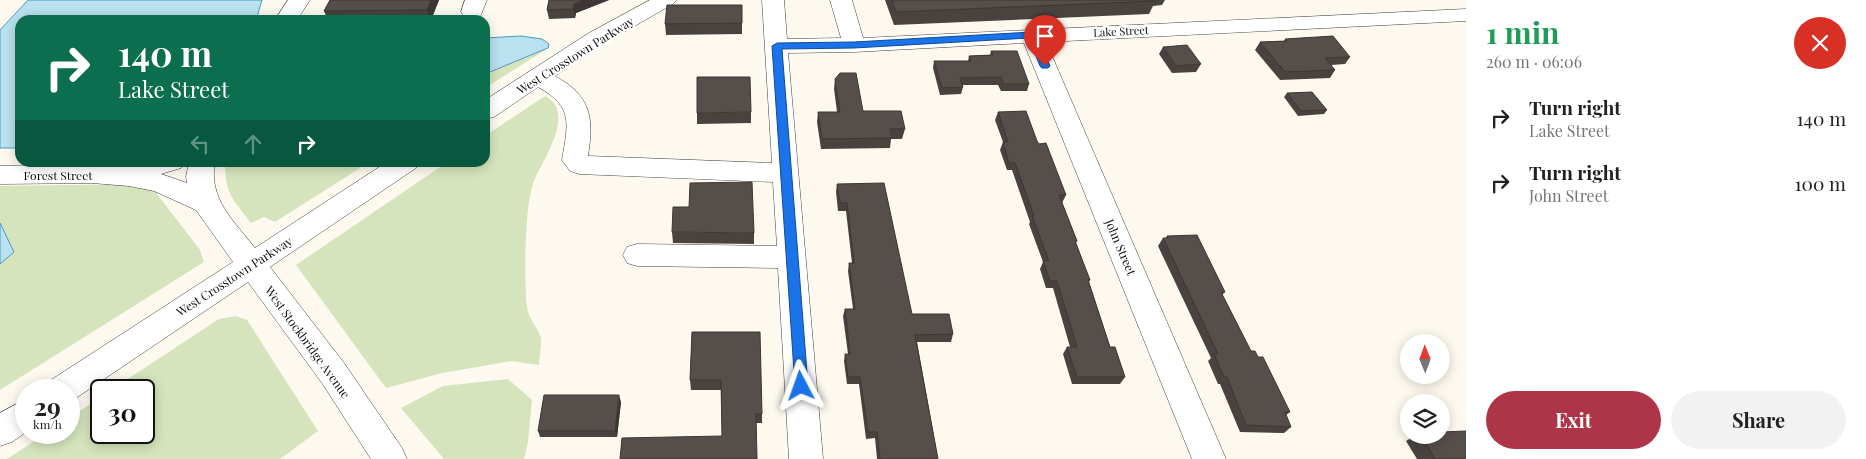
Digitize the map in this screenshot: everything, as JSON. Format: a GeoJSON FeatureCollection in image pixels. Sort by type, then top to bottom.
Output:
{"type":"FeatureCollection","features":[{"type":"Feature","properties":{"kind":"street"},"geometry":{"type":"LineString","coordinates":[[289,15],[299,0]]}},
{"type":"Feature","properties":{"kind":"street","name":"West Crosstown Parkway"},"geometry":{"type":"LineString","coordinates":[[490,108],[598,38],[666,0]]}},
{"type":"Feature","properties":{"kind":"street"},"geometry":{"type":"LineString","coordinates":[[773,0],[806,459]]}},
{"type":"Feature","properties":{"kind":"street"},"geometry":{"type":"LineString","coordinates":[[841,0],[854,45]]}},
{"type":"Feature","properties":{"kind":"street"},"geometry":{"type":"LineString","coordinates":[[1322,4],[1337,21]]}},
{"type":"Feature","properties":{"kind":"street","name":"Lake Street"},"geometry":{"type":"LineString","coordinates":[[777,46],[854,45],[1466,15]]}},
{"type":"Feature","properties":{"kind":"street","name":"John Street"},"geometry":{"type":"LineString","coordinates":[[1032,35],[1209,459]]}},
{"type":"Feature","properties":{"kind":"street"},"geometry":{"type":"LineString","coordinates":[[538,77],[567,94],[576,109],[580,128],[575,160],[578,165],[786,173]]}},
{"type":"Feature","properties":{"kind":"street","name":"Forest Street"},"geometry":{"type":"LineString","coordinates":[[116,176],[152,167]]}},
{"type":"Feature","properties":{"kind":"street"},"geometry":{"type":"LineString","coordinates":[[201,167],[200,177],[205,202]]}},
{"type":"Feature","properties":{"kind":"street","name":"West Crosstown Parkway"},"geometry":{"type":"LineString","coordinates":[[79,379],[399,167]]}},
{"type":"Feature","properties":{"kind":"street","name":"Forest Street"},"geometry":{"type":"LineString","coordinates":[[0,176],[73,174],[116,176],[159,183],[205,202]]}},
{"type":"Feature","properties":{"kind":"street","name":"West Stockbridge Avenue"},"geometry":{"type":"LineString","coordinates":[[205,202],[333,373],[390,459]]}},
{"type":"Feature","properties":{"kind":"street"},"geometry":{"type":"LineString","coordinates":[[637,256],[792,257]]}},
{"type":"Feature","properties":{"kind":"street"},"geometry":{"type":"LineString","coordinates":[[0,431],[15,421]]}},
{"type":"Feature","properties":{"kind":"green space"},"geometry":{"type":"Polygon","coordinates":[[[548,48],[490,85],[490,72],[548,48]]]}},
{"type":"Feature","properties":{"kind":"green space"},"geometry":{"type":"Polygon","coordinates":[[[545,96],[554,103],[558,113],[555,136],[532,186],[527,220],[527,307],[541,338],[539,365],[511,361],[442,373],[386,388],[296,265],[440,167],[490,167],[490,133],[545,96]]]}},
{"type":"Feature","properties":{"kind":"green space"},"geometry":{"type":"Polygon","coordinates":[[[225,167],[362,167],[275,222],[264,217],[251,223],[231,196],[225,167]]]}},
{"type":"Feature","properties":{"kind":"green space"},"geometry":{"type":"Polygon","coordinates":[[[143,184],[163,190],[157,194],[200,250],[204,262],[0,390],[0,264],[13,252],[0,223],[0,186],[143,184]]]}},
{"type":"Feature","properties":{"kind":"green space"},"geometry":{"type":"Polygon","coordinates":[[[236,316],[247,320],[318,431],[280,459],[7,459],[30,444],[80,444],[80,411],[90,404],[90,444],[155,444],[155,379],[128,379],[219,319],[236,316]]]}},
{"type":"Feature","properties":{"kind":"green space"},"geometry":{"type":"Polygon","coordinates":[[[508,379],[532,400],[528,442],[524,459],[444,459],[401,408],[443,386],[508,379]]]}},
{"type":"Feature","properties":{"kind":"water"},"geometry":{"type":"Polygon","coordinates":[[[28,0],[262,0],[258,15],[15,15],[15,148],[0,148],[0,30],[28,0]]]}},
{"type":"Feature","properties":{"kind":"water"},"geometry":{"type":"Polygon","coordinates":[[[521,36],[542,39],[549,44],[548,48],[490,72],[490,38],[521,36]]]}},
{"type":"Feature","properties":{"kind":"water"},"geometry":{"type":"Polygon","coordinates":[[[0,223],[14,252],[0,264],[0,223]]]}},
{"type":"Feature","properties":{"kind":"building"},"geometry":{"type":"Polygon","coordinates":[[[330,0],[431,0],[427,10],[324,11],[330,0]]]}},
{"type":"Feature","properties":{"kind":"building"},"geometry":{"type":"Polygon","coordinates":[[[549,0],[584,0],[574,4],[573,9],[547,10],[549,0]]]}},
{"type":"Feature","properties":{"kind":"building"},"geometry":{"type":"Polygon","coordinates":[[[892,0],[1155,0],[1155,1],[896,12],[892,0]]]}},
{"type":"Feature","properties":{"kind":"building"},"geometry":{"type":"Polygon","coordinates":[[[667,5],[742,5],[742,23],[665,24],[667,5]]]}},
{"type":"Feature","properties":{"kind":"building"},"geometry":{"type":"Polygon","coordinates":[[[1333,36],[1350,57],[1325,58],[1335,70],[1285,72],[1260,42],[1287,41],[1285,39],[1333,36]]]}},
{"type":"Feature","properties":{"kind":"building"},"geometry":{"type":"Polygon","coordinates":[[[1187,45],[1201,64],[1176,66],[1163,47],[1187,45]]]}},
{"type":"Feature","properties":{"kind":"building"},"geometry":{"type":"Polygon","coordinates":[[[991,51],[1017,51],[1029,84],[1003,84],[1001,77],[960,78],[963,87],[942,88],[934,61],[971,61],[969,56],[993,55],[991,51]]]}},
{"type":"Feature","properties":{"kind":"building"},"geometry":{"type":"Polygon","coordinates":[[[840,73],[856,73],[863,111],[901,111],[905,129],[890,129],[892,138],[822,139],[818,112],[840,112],[835,79],[840,73]]]}},
{"type":"Feature","properties":{"kind":"building"},"geometry":{"type":"Polygon","coordinates":[[[697,77],[750,77],[751,112],[697,113],[697,77]]]}},
{"type":"Feature","properties":{"kind":"building"},"geometry":{"type":"Polygon","coordinates":[[[1312,92],[1327,110],[1301,111],[1287,93],[1312,92]]]}},
{"type":"Feature","properties":{"kind":"building"},"geometry":{"type":"Polygon","coordinates":[[[1026,111],[1037,141],[1039,144],[1046,143],[1066,195],[1059,195],[1077,241],[1075,241],[1090,280],[1088,280],[1110,347],[1115,347],[1125,377],[1077,377],[1067,347],[1077,347],[1057,281],[1050,281],[1043,261],[1049,261],[1032,216],[1034,216],[1015,163],[1009,163],[1003,142],[1008,142],[998,112],[1026,111]]]}},
{"type":"Feature","properties":{"kind":"building"},"geometry":{"type":"Polygon","coordinates":[[[752,182],[754,233],[672,232],[673,207],[689,207],[690,183],[752,182]]]}},
{"type":"Feature","properties":{"kind":"building"},"geometry":{"type":"Polygon","coordinates":[[[884,183],[912,314],[949,314],[953,334],[915,335],[938,459],[880,459],[877,432],[868,432],[860,377],[848,377],[845,354],[850,354],[845,309],[855,309],[849,263],[854,263],[847,203],[840,203],[837,184],[884,183]]]}},
{"type":"Feature","properties":{"kind":"building"},"geometry":{"type":"Polygon","coordinates":[[[1197,235],[1225,292],[1221,292],[1251,351],[1255,351],[1258,357],[1263,357],[1290,412],[1285,412],[1291,427],[1246,425],[1227,377],[1224,377],[1214,354],[1218,354],[1163,238],[1168,238],[1167,236],[1197,235]]]}},
{"type":"Feature","properties":{"kind":"building"},"geometry":{"type":"Polygon","coordinates":[[[692,332],[760,332],[762,414],[756,414],[757,459],[620,459],[622,438],[722,436],[721,380],[690,380],[692,332]]]}},
{"type":"Feature","properties":{"kind":"building"},"geometry":{"type":"Polygon","coordinates":[[[544,395],[619,395],[615,431],[538,431],[544,395]]]}},
{"type":"Feature","properties":{"kind":"building"},"geometry":{"type":"Polygon","coordinates":[[[1466,431],[1466,459],[1435,459],[1426,444],[1450,444],[1450,432],[1466,431]]]}},
{"type":"Feature","properties":{"kind":"route"},"geometry":{"type":"LineString","coordinates":[[801,386],[777,46],[854,45],[1032,35],[1045,66]]}}]}
